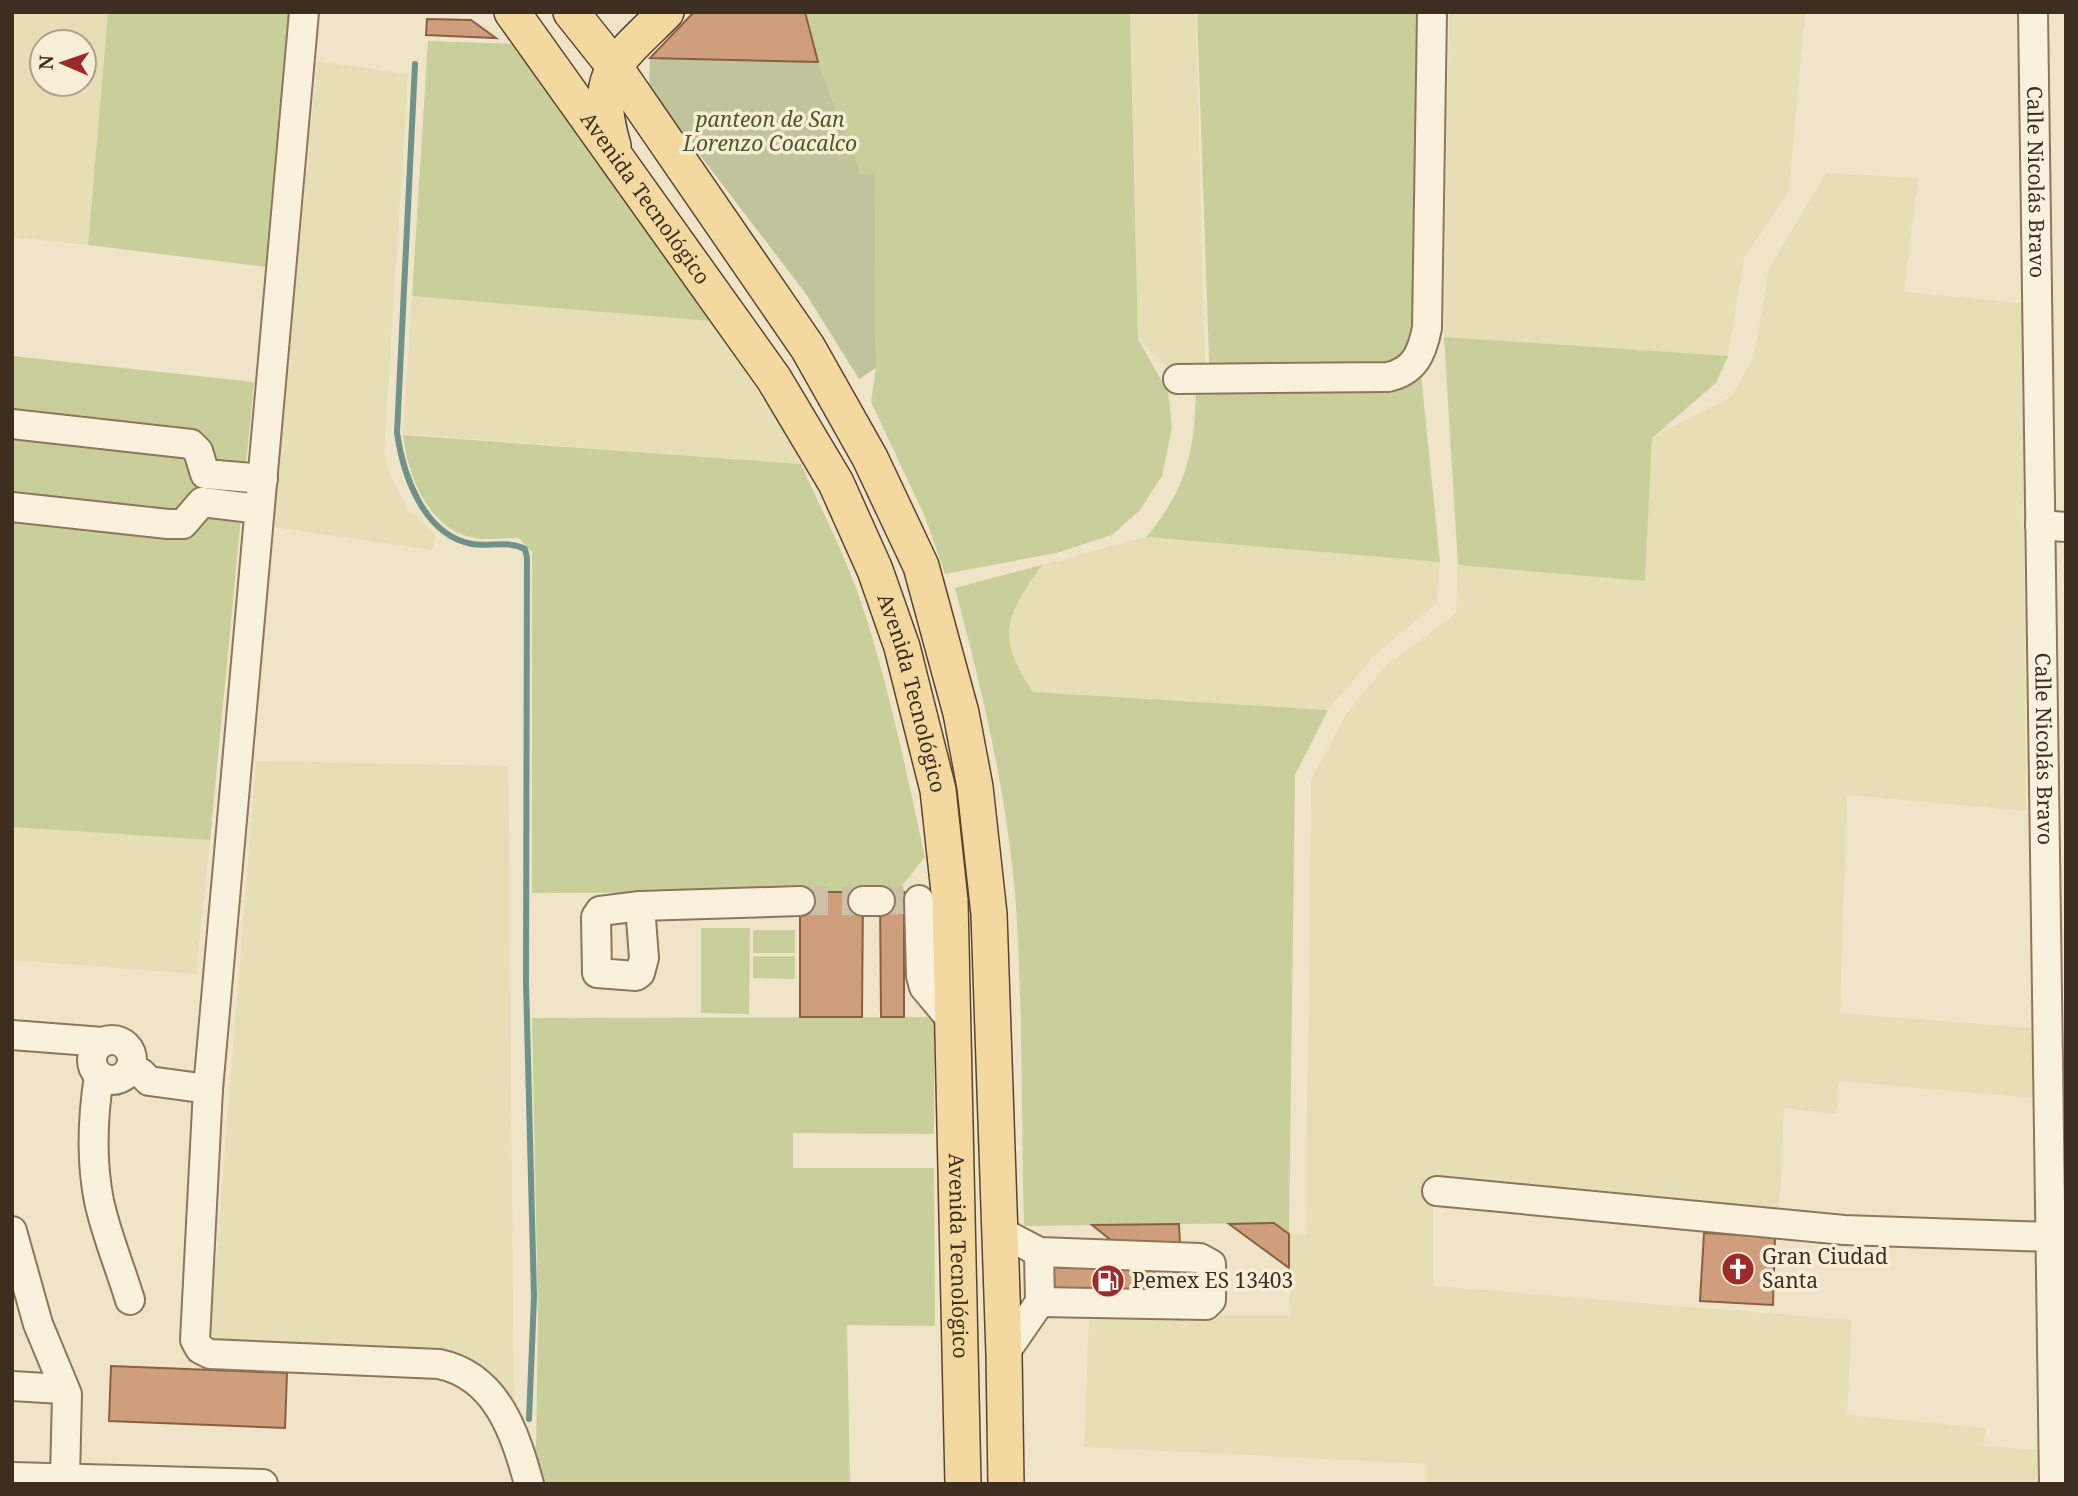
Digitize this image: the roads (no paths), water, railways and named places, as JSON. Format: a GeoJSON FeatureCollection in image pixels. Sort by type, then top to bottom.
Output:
{"type":"FeatureCollection","features":[{"type":"Feature","properties":{"kind":"main road","name":"Avenida Tecnológico"},"geometry":{"type":"LineString","coordinates":[[571,12],[614,66],[808,348],[842,404],[927,584],[961,713],[984,850],[1004,1354],[1006,1484]]}},
{"type":"Feature","properties":{"kind":"main road"},"geometry":{"type":"LineString","coordinates":[[617,160],[604,110],[606,83],[614,66],[666,12]]}},
{"type":"Feature","properties":{"kind":"main road","name":"Avenida Tecnológico"},"geometry":{"type":"LineString","coordinates":[[515,17],[700,271],[774,379],[836,483],[875,569],[905,659],[938,790],[903,901],[955,1024],[963,1484]]}},
{"type":"Feature","properties":{"kind":"main road"},"geometry":{"type":"LineString","coordinates":[[515,17],[557,49],[591,62],[614,66]]}},
{"type":"Feature","properties":{"kind":"street"},"geometry":{"type":"LineString","coordinates":[[304,12],[209,1078],[195,1340],[200,1349],[210,1354],[439,1364],[459,1368],[494,1397],[511,1427],[529,1484]]}},
{"type":"Feature","properties":{"kind":"street"},"geometry":{"type":"LineString","coordinates":[[1178,379],[1388,377],[1408,370],[1417,360],[1427,328],[1432,12]]}},
{"type":"Feature","properties":{"kind":"street","name":"Calle Nicolás Bravo"},"geometry":{"type":"LineString","coordinates":[[2033,12],[2053,526],[2055,786],[2051,1237],[2054,1484]]}},
{"type":"Feature","properties":{"kind":"street"},"geometry":{"type":"LineString","coordinates":[[12,424],[191,444],[198,451],[205,474],[263,479]]}},
{"type":"Feature","properties":{"kind":"street"},"geometry":{"type":"LineString","coordinates":[[12,507],[168,524],[183,524],[202,502],[259,509]]}},
{"type":"Feature","properties":{"kind":"street"},"geometry":{"type":"LineString","coordinates":[[640,906],[800,901]]}},
{"type":"Feature","properties":{"kind":"street"},"geometry":{"type":"LineString","coordinates":[[12,1035],[103,1042],[113,1040],[130,1051],[135,1072],[149,1081],[209,1078]]}},
{"type":"Feature","properties":{"kind":"street"},"geometry":{"type":"LineString","coordinates":[[103,1042],[93,1054],[92,1062],[99,1076],[95,1117],[100,1202],[131,1300]]}},
{"type":"Feature","properties":{"kind":"street"},"geometry":{"type":"LineString","coordinates":[[99,1076],[109,1080],[120,1079],[135,1072]]}},
{"type":"Feature","properties":{"kind":"street"},"geometry":{"type":"LineString","coordinates":[[1437,1191],[1844,1230],[2051,1237]]}},
{"type":"Feature","properties":{"kind":"street"},"geometry":{"type":"LineString","coordinates":[[999,1231],[1039,1252],[1200,1258],[1211,1264],[1211,1300],[1206,1305],[1040,1302]]}},
{"type":"Feature","properties":{"kind":"street"},"geometry":{"type":"LineString","coordinates":[[14,1247],[25,1326],[68,1402],[65,1478]]}},
{"type":"Feature","properties":{"kind":"street"},"geometry":{"type":"LineString","coordinates":[[1004,1354],[1040,1302],[1039,1252]]}},
{"type":"Feature","properties":{"kind":"street"},"geometry":{"type":"LineString","coordinates":[[12,1385],[62,1389]]}},
{"type":"Feature","properties":{"kind":"street"},"geometry":{"type":"LineString","coordinates":[[12,1477],[263,1484]]}},
{"type":"Feature","properties":{"kind":"waterway"},"geometry":{"type":"LineString","coordinates":[[415,64],[397,433],[400,449],[410,484],[428,516],[440,529],[472,544],[519,546],[525,549],[527,558],[526,982],[534,1297],[529,1419]]}},
{"type":"Feature","properties":{"kind":"tunnel"},"geometry":{"type":"LineString","coordinates":[[880,901],[904,900]]}},
{"type":"Feature","properties":{"kind":"tunnel"},"geometry":{"type":"LineString","coordinates":[[800,901],[863,901]]}},
{"type":"Feature","properties":{"kind":"place","name":"Gran Ciudad Santa"},"geometry":{"type":"Point","coordinates":[1738,1269]}},
{"type":"Feature","properties":{"kind":"place","name":"Pemex ES 13403"},"geometry":{"type":"Point","coordinates":[1108,1281]}},
{"type":"Feature","properties":{"kind":"park label","name":"panteon de San Lorenzo Coacalco"},"geometry":{"type":"Point","coordinates":[770,132]}}]}
